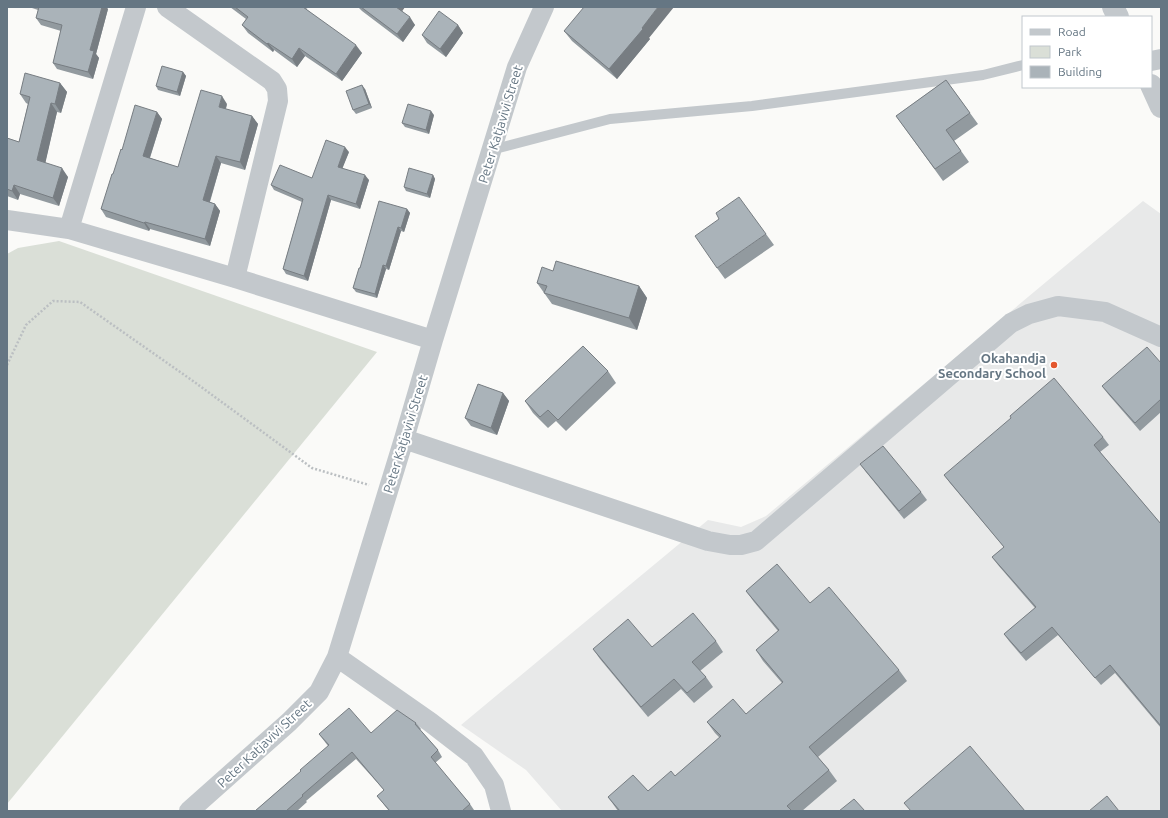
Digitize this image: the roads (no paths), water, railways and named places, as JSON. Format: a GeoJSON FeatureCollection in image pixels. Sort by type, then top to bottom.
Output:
{"type":"FeatureCollection","features":[{"type":"Feature","properties":{"kind":"street"},"geometry":{"type":"LineString","coordinates":[[69,229],[136,7]]}},
{"type":"Feature","properties":{"kind":"street"},"geometry":{"type":"LineString","coordinates":[[167,7],[272,81],[276,89],[278,101],[235,278]]}},
{"type":"Feature","properties":{"kind":"street","name":"Peter Katjavivi Street"},"geometry":{"type":"LineString","coordinates":[[189,811],[289,722],[319,692],[337,657],[516,67],[544,7]]}},
{"type":"Feature","properties":{"kind":"street"},"geometry":{"type":"LineString","coordinates":[[1113,7],[1118,16]]}},
{"type":"Feature","properties":{"kind":"street"},"geometry":{"type":"LineString","coordinates":[[1152,87],[1161,107]]}},
{"type":"Feature","properties":{"kind":"street"},"geometry":{"type":"LineString","coordinates":[[7,220],[69,229],[235,278],[433,340]]}},
{"type":"Feature","properties":{"kind":"street"},"geometry":{"type":"LineString","coordinates":[[404,439],[708,541],[730,545],[740,545],[756,541],[1011,323],[1029,314],[1058,306],[1105,312],[1161,337]]}},
{"type":"Feature","properties":{"kind":"street"},"geometry":{"type":"LineString","coordinates":[[337,657],[430,722],[474,756],[494,785],[501,811]]}},
{"type":"Feature","properties":{"kind":"lane"},"geometry":{"type":"LineString","coordinates":[[491,150],[610,119],[767,104],[983,74],[1022,66]]}},
{"type":"Feature","properties":{"kind":"place","name":"Okahandja Secondary School"},"geometry":{"type":"Point","coordinates":[1054,365]}}]}
